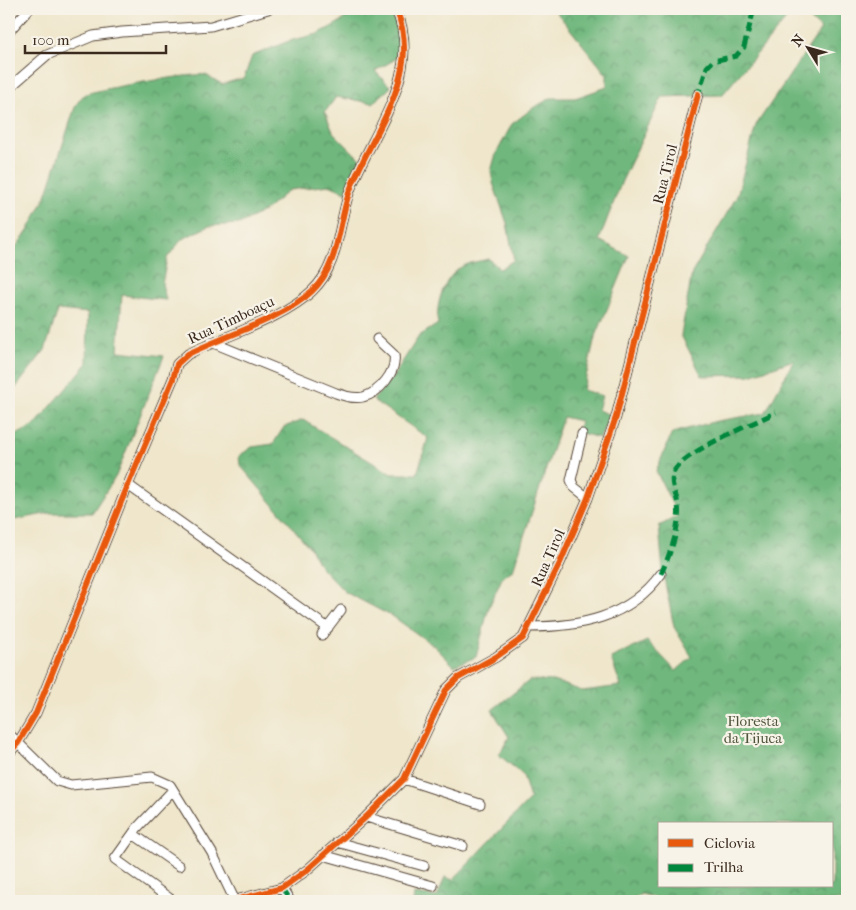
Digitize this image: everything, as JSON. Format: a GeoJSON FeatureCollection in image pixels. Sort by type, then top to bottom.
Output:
{"type":"FeatureCollection","features":[{"type":"Feature","properties":{"kind":"street"},"geometry":{"type":"LineString","coordinates":[[9,31],[29,9]]}},
{"type":"Feature","properties":{"kind":"street"},"geometry":{"type":"LineString","coordinates":[[9,88],[47,55],[93,36],[122,32],[211,26],[268,9]]}},
{"type":"Feature","properties":{"kind":"street","name":"Rua Timboaçu"},"geometry":{"type":"LineString","coordinates":[[9,752],[18,743],[36,713],[173,379],[177,364],[188,354],[211,342],[279,313],[311,293],[324,276],[331,262],[350,193],[392,99],[402,70],[404,37],[396,9]]}},
{"type":"Feature","properties":{"kind":"street","name":"Rua Tirol"},"geometry":{"type":"LineString","coordinates":[[234,901],[282,888],[366,817],[404,779],[446,690],[458,678],[514,646],[523,638],[560,563],[588,498],[616,417],[698,94]]}},
{"type":"Feature","properties":{"kind":"street"},"geometry":{"type":"LineString","coordinates":[[211,342],[336,393],[356,397],[365,396],[379,388],[393,370],[394,355],[377,339]]}},
{"type":"Feature","properties":{"kind":"street"},"geometry":{"type":"LineString","coordinates":[[582,434],[570,480],[574,487],[588,498]]}},
{"type":"Feature","properties":{"kind":"street"},"geometry":{"type":"LineString","coordinates":[[128,485],[325,632],[341,610]]}},
{"type":"Feature","properties":{"kind":"street"},"geometry":{"type":"LineString","coordinates":[[528,627],[580,623],[612,613],[641,597],[661,574]]}},
{"type":"Feature","properties":{"kind":"street"},"geometry":{"type":"LineString","coordinates":[[9,734],[57,781],[63,783],[71,785],[152,777],[162,781],[173,790],[212,853],[234,901]]}},
{"type":"Feature","properties":{"kind":"street"},"geometry":{"type":"LineString","coordinates":[[404,779],[480,804]]}},
{"type":"Feature","properties":{"kind":"street"},"geometry":{"type":"LineString","coordinates":[[173,790],[133,834],[115,859],[173,901]]}},
{"type":"Feature","properties":{"kind":"street"},"geometry":{"type":"LineString","coordinates":[[366,817],[463,846]]}},
{"type":"Feature","properties":{"kind":"street"},"geometry":{"type":"LineString","coordinates":[[133,834],[178,866]]}},
{"type":"Feature","properties":{"kind":"street"},"geometry":{"type":"LineString","coordinates":[[337,842],[424,866]]}},
{"type":"Feature","properties":{"kind":"street"},"geometry":{"type":"LineString","coordinates":[[323,855],[432,886]]}},
{"type":"Feature","properties":{"kind":"street"},"geometry":{"type":"LineString","coordinates":[[282,888],[290,901]]}},
{"type":"Feature","properties":{"kind":"green space"},"geometry":{"type":"Polygon","coordinates":[[[352,9],[389,9],[404,37],[404,54],[375,71],[391,87],[373,103],[336,97],[325,112],[333,132],[361,160],[346,192],[329,185],[289,190],[266,210],[239,224],[209,226],[182,239],[167,258],[162,284],[166,300],[122,295],[118,351],[164,356],[116,476],[92,513],[50,513],[9,521],[9,439],[35,425],[87,364],[88,313],[58,310],[45,350],[14,390],[9,392],[9,256],[28,231],[46,196],[75,107],[79,101],[84,95],[91,93],[165,79],[205,75],[222,84],[244,78],[252,56],[289,41],[318,34],[342,21],[352,9]]]}},
{"type":"Feature","properties":{"kind":"green space"},"geometry":{"type":"Polygon","coordinates":[[[554,9],[795,9],[722,95],[662,97],[622,181],[599,240],[629,256],[594,341],[583,390],[602,396],[598,410],[610,415],[600,438],[577,432],[580,421],[563,417],[513,570],[503,576],[489,607],[476,657],[454,666],[434,646],[395,618],[345,592],[321,567],[310,548],[240,465],[239,456],[252,447],[273,444],[284,427],[303,420],[391,474],[417,474],[428,438],[373,400],[392,378],[419,336],[438,324],[437,316],[440,298],[447,282],[458,269],[474,262],[489,259],[500,269],[514,260],[507,223],[493,183],[491,171],[496,154],[512,124],[533,108],[551,98],[575,98],[607,87],[607,75],[554,9]]]}},
{"type":"Feature","properties":{"kind":"green space","name":"Floresta da Tijuca"},"geometry":{"type":"Polygon","coordinates":[[[799,9],[847,9],[847,901],[661,901],[657,898],[641,894],[631,901],[413,901],[414,894],[437,897],[445,877],[453,880],[530,799],[523,775],[499,755],[509,737],[492,710],[530,680],[553,681],[582,691],[621,686],[611,658],[647,641],[676,671],[692,657],[674,627],[663,573],[659,526],[678,516],[656,471],[672,433],[717,421],[765,413],[794,360],[750,375],[702,376],[681,335],[692,273],[737,196],[756,125],[821,29],[799,9]]]}},
{"type":"Feature","properties":{"kind":"marked path"},"geometry":{"type":"LineString","coordinates":[[697,98],[707,67],[713,61],[736,56],[744,47],[754,9]]}},
{"type":"Feature","properties":{"kind":"marked path"},"geometry":{"type":"LineString","coordinates":[[661,574],[671,549],[678,521],[678,504],[672,481],[673,474],[678,466],[688,457],[719,439],[776,412]]}},
{"type":"Feature","properties":{"kind":"marked path"},"geometry":{"type":"LineString","coordinates":[[282,888],[290,901]]}},
{"type":"Feature","properties":{"kind":"cycle path"},"geometry":{"type":"LineString","coordinates":[[9,753],[18,743],[36,713],[173,379],[177,364],[188,354],[270,318],[300,301],[312,291],[328,270],[333,258],[345,206],[355,177],[386,116],[398,84],[404,46],[401,23],[396,9]]}},
{"type":"Feature","properties":{"kind":"cycle path"},"geometry":{"type":"LineString","coordinates":[[232,901],[282,888],[307,870],[366,817],[404,779],[446,690],[458,678],[496,657],[523,638],[560,563],[588,498],[616,417],[698,94]]}}]}
